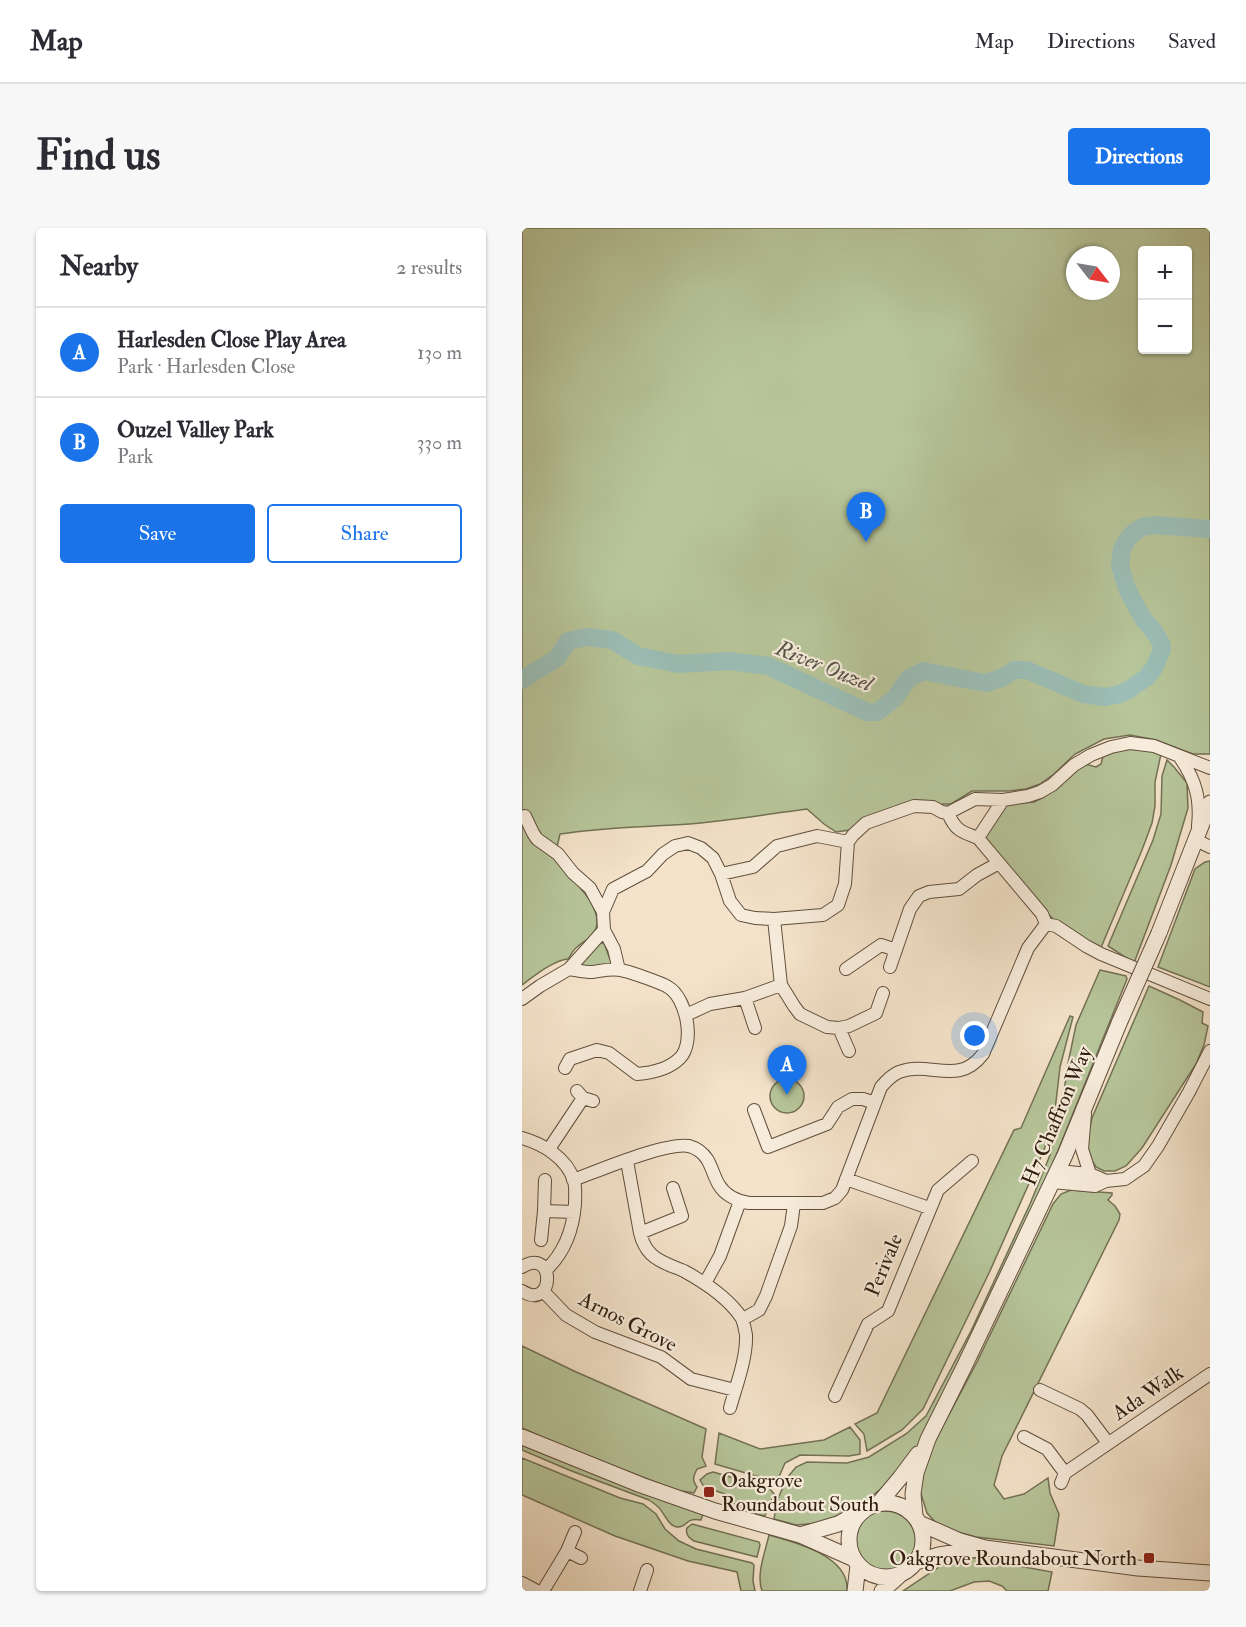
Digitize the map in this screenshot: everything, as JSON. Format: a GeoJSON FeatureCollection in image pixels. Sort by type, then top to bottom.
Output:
{"type":"FeatureCollection","features":[{"type":"Feature","properties":{"kind":"street"},"geometry":{"type":"LineString","coordinates":[[590,888],[613,889],[647,871],[663,854],[675,846],[688,843],[701,848],[713,858],[730,901],[741,915],[774,919],[823,915],[838,905],[845,884],[848,842],[852,835],[866,823],[914,806],[933,807],[948,813],[975,799],[1003,800],[1028,796],[1052,785],[1074,765],[1091,755],[1130,743],[1154,746],[1210,768]]}},
{"type":"Feature","properties":{"kind":"street"},"geometry":{"type":"LineString","coordinates":[[1179,756],[1190,771],[1197,793],[1201,842]]}},
{"type":"Feature","properties":{"kind":"street"},"geometry":{"type":"LineString","coordinates":[[978,837],[1003,800]]}},
{"type":"Feature","properties":{"kind":"street","name":"H7 Chaffron Way"},"geometry":{"type":"LineString","coordinates":[[917,1519],[914,1494],[916,1473],[928,1439],[1086,1104],[1120,1021],[1201,842],[1210,803]]}},
{"type":"Feature","properties":{"kind":"street"},"geometry":{"type":"LineString","coordinates":[[948,813],[952,824],[959,830],[978,837],[1042,914],[1046,924]]}},
{"type":"Feature","properties":{"kind":"street"},"geometry":{"type":"LineString","coordinates":[[525,816],[537,839],[558,854],[573,873],[590,888],[603,912],[604,930],[614,949],[620,970]]}},
{"type":"Feature","properties":{"kind":"street"},"geometry":{"type":"LineString","coordinates":[[721,874],[753,867],[777,846],[817,836],[848,842]]}},
{"type":"Feature","properties":{"kind":"street"},"geometry":{"type":"LineString","coordinates":[[890,967],[910,909],[919,896],[929,892],[959,889],[977,875],[999,863]]}},
{"type":"Feature","properties":{"kind":"street"},"geometry":{"type":"LineString","coordinates":[[603,912],[613,889]]}},
{"type":"Feature","properties":{"kind":"street"},"geometry":{"type":"LineString","coordinates":[[774,919],[781,985],[800,1014],[827,1027],[849,1026],[876,1013],[884,993]]}},
{"type":"Feature","properties":{"kind":"street"},"geometry":{"type":"LineString","coordinates":[[1046,924],[1056,926],[1086,946],[1210,999]]}},
{"type":"Feature","properties":{"kind":"street"},"geometry":{"type":"LineString","coordinates":[[573,1180],[649,1152],[677,1146],[690,1146],[700,1151],[707,1160],[719,1185],[730,1196],[740,1201],[794,1204],[823,1203],[835,1198],[842,1190],[881,1087],[888,1078],[899,1072],[910,1070],[957,1071],[976,1063],[983,1054],[1028,948],[1046,924]]}},
{"type":"Feature","properties":{"kind":"street"},"geometry":{"type":"LineString","coordinates":[[522,999],[569,969],[604,930]]}},
{"type":"Feature","properties":{"kind":"street"},"geometry":{"type":"LineString","coordinates":[[846,969],[881,945],[896,950]]}},
{"type":"Feature","properties":{"kind":"street"},"geometry":{"type":"LineString","coordinates":[[565,1068],[570,1059],[597,1050],[609,1053],[637,1074],[648,1073],[680,1059],[687,1048],[686,1015],[681,1001],[670,987],[620,970],[589,972],[569,969]]}},
{"type":"Feature","properties":{"kind":"street"},"geometry":{"type":"LineString","coordinates":[[686,1015],[710,1004],[745,998],[781,985]]}},
{"type":"Feature","properties":{"kind":"street"},"geometry":{"type":"LineString","coordinates":[[745,998],[755,1028]]}},
{"type":"Feature","properties":{"kind":"street"},"geometry":{"type":"LineString","coordinates":[[839,1028],[849,1051]]}},
{"type":"Feature","properties":{"kind":"street"},"geometry":{"type":"LineString","coordinates":[[1054,1176],[1095,1186],[1106,1181],[1125,1179],[1144,1166],[1189,1092],[1210,1051]]}},
{"type":"Feature","properties":{"kind":"street"},"geometry":{"type":"LineString","coordinates":[[549,1149],[584,1096]]}},
{"type":"Feature","properties":{"kind":"street"},"geometry":{"type":"LineString","coordinates":[[754,1110],[768,1147],[827,1124],[838,1107],[852,1099],[863,1099],[875,1103]]}},
{"type":"Feature","properties":{"kind":"street"},"geometry":{"type":"LineString","coordinates":[[1086,1104],[1082,1149],[1090,1174]]}},
{"type":"Feature","properties":{"kind":"street"},"geometry":{"type":"LineString","coordinates":[[522,1138],[549,1149],[566,1166],[573,1180],[575,1196],[572,1227],[557,1258],[546,1270]]}},
{"type":"Feature","properties":{"kind":"street","name":"Perivale"},"geometry":{"type":"LineString","coordinates":[[835,1396],[868,1324],[888,1311],[938,1190],[975,1158]]}},
{"type":"Feature","properties":{"kind":"street"},"geometry":{"type":"LineString","coordinates":[[627,1161],[642,1242],[651,1254],[664,1263],[705,1283],[743,1319],[746,1336],[730,1408]]}},
{"type":"Feature","properties":{"kind":"street"},"geometry":{"type":"LineString","coordinates":[[1054,1176],[1090,1174],[1106,1181]]}},
{"type":"Feature","properties":{"kind":"street"},"geometry":{"type":"LineString","coordinates":[[846,1179],[929,1208]]}},
{"type":"Feature","properties":{"kind":"street"},"geometry":{"type":"LineString","coordinates":[[541,1240],[545,1180]]}},
{"type":"Feature","properties":{"kind":"street"},"geometry":{"type":"LineString","coordinates":[[640,1233],[682,1216],[674,1188]]}},
{"type":"Feature","properties":{"kind":"street"},"geometry":{"type":"LineString","coordinates":[[705,1283],[720,1256],[740,1201]]}},
{"type":"Feature","properties":{"kind":"street"},"geometry":{"type":"LineString","coordinates":[[743,1319],[759,1310],[766,1296],[791,1226],[794,1204]]}},
{"type":"Feature","properties":{"kind":"street"},"geometry":{"type":"LineString","coordinates":[[544,1211],[574,1212]]}},
{"type":"Feature","properties":{"kind":"street"},"geometry":{"type":"LineString","coordinates":[[522,1267],[529,1263],[538,1264],[546,1270],[549,1278],[543,1291],[533,1295],[522,1291]]}},
{"type":"Feature","properties":{"kind":"street","name":"Arnos Grove"},"geometry":{"type":"LineString","coordinates":[[543,1291],[566,1315],[595,1332],[661,1357],[690,1378],[735,1390]]}},
{"type":"Feature","properties":{"kind":"street","name":"Ada Walk"},"geometry":{"type":"LineString","coordinates":[[1024,1437],[1047,1449],[1063,1478],[1108,1443],[1210,1374]]}},
{"type":"Feature","properties":{"kind":"street","name":"Ada Walk"},"geometry":{"type":"LineString","coordinates":[[1040,1390],[1080,1409],[1108,1443]]}},
{"type":"Feature","properties":{"kind":"street"},"geometry":{"type":"LineString","coordinates":[[522,1437],[640,1485],[749,1521],[800,1535],[856,1562],[867,1572],[878,1576],[900,1575]]}},
{"type":"Feature","properties":{"kind":"street","name":"H7 Chaffron Way"},"geometry":{"type":"LineString","coordinates":[[879,1503],[928,1439]]}},
{"type":"Feature","properties":{"kind":"street"},"geometry":{"type":"LineString","coordinates":[[800,1535],[838,1524],[879,1503],[899,1504],[908,1509],[917,1519],[923,1533],[921,1553],[907,1571],[882,1591]]}},
{"type":"Feature","properties":{"kind":"street"},"geometry":{"type":"LineString","coordinates":[[855,1591],[856,1562],[849,1549],[848,1539],[850,1528],[862,1511]]}},
{"type":"Feature","properties":{"kind":"street"},"geometry":{"type":"LineString","coordinates":[[917,1519],[960,1541],[985,1548],[1138,1568],[1210,1573]]}},
{"type":"Feature","properties":{"kind":"street"},"geometry":{"type":"LineString","coordinates":[[543,1591],[567,1551],[575,1532]]}},
{"type":"Feature","properties":{"kind":"street"},"geometry":{"type":"LineString","coordinates":[[916,1562],[962,1550],[985,1548]]}},
{"type":"Feature","properties":{"kind":"street"},"geometry":{"type":"LineString","coordinates":[[567,1551],[581,1558]]}},
{"type":"Feature","properties":{"kind":"street"},"geometry":{"type":"LineString","coordinates":[[640,1591],[647,1570]]}},
{"type":"Feature","properties":{"kind":"street"},"geometry":{"type":"LineString","coordinates":[[522,1582],[537,1591]]}},
{"type":"Feature","properties":{"kind":"green space"},"geometry":{"type":"Polygon","coordinates":[[[522,228],[1210,228],[1210,754],[1193,754],[1156,740],[1130,735],[1104,739],[1075,754],[1040,784],[1026,789],[972,791],[951,804],[942,804],[942,807],[931,803],[910,802],[892,811],[863,818],[850,830],[836,832],[807,809],[704,823],[560,834],[557,847],[539,836],[533,830],[527,816],[524,816],[531,837],[553,854],[583,886],[581,889],[589,899],[597,917],[597,924],[592,935],[576,948],[568,959],[550,965],[522,985],[522,228]]]}},
{"type":"Feature","properties":{"kind":"green space"},"geometry":{"type":"Polygon","coordinates":[[[1142,748],[1161,754],[1155,782],[1152,823],[1100,950],[1055,921],[1024,888],[985,837],[1003,808],[1009,804],[1034,802],[1044,797],[1072,771],[1085,764],[1096,767],[1101,764],[1103,756],[1110,751],[1142,748]]]}},
{"type":"Feature","properties":{"kind":"green space"},"geometry":{"type":"Polygon","coordinates":[[[1167,760],[1187,783],[1188,808],[1171,865],[1134,963],[1108,946],[1153,840],[1161,814],[1162,776],[1167,760]]]}},
{"type":"Feature","properties":{"kind":"green space"},"geometry":{"type":"Polygon","coordinates":[[[1210,861],[1210,987],[1158,967],[1195,869],[1210,861]]]}},
{"type":"Feature","properties":{"kind":"green space"},"geometry":{"type":"Polygon","coordinates":[[[604,943],[611,962],[609,966],[580,967],[594,948],[604,943]]]}},
{"type":"Feature","properties":{"kind":"green space"},"geometry":{"type":"Polygon","coordinates":[[[1100,970],[1126,976],[1127,979],[1043,1188],[926,1433],[901,1472],[872,1496],[845,1513],[819,1523],[796,1525],[774,1519],[777,1501],[787,1478],[796,1467],[807,1462],[847,1463],[869,1457],[906,1434],[926,1416],[971,1331],[1030,1204],[1050,1155],[1062,1109],[1067,1068],[1076,1025],[1100,970]]]}},
{"type":"Feature","properties":{"kind":"green space"},"geometry":{"type":"Polygon","coordinates":[[[1149,986],[1203,1012],[1202,1023],[1208,1026],[1204,1045],[1196,1064],[1142,1148],[1126,1166],[1115,1171],[1104,1171],[1096,1167],[1089,1156],[1087,1141],[1092,1118],[1149,986]]]}},
{"type":"Feature","properties":{"kind":"green space"},"geometry":{"type":"Polygon","coordinates":[[[1070,1016],[1073,1017],[1060,1067],[1054,1119],[1044,1150],[989,1273],[923,1409],[902,1430],[867,1451],[864,1434],[855,1424],[877,1413],[1014,1130],[1021,1128],[1070,1016]]]}},
{"type":"Feature","properties":{"kind":"green space"},"geometry":{"type":"Polygon","coordinates":[[[787,1079],[799,1084],[804,1096],[799,1108],[787,1113],[775,1108],[770,1096],[775,1084],[787,1079]]]}},
{"type":"Feature","properties":{"kind":"green space"},"geometry":{"type":"Polygon","coordinates":[[[1071,1190],[1112,1193],[1108,1200],[1120,1214],[1119,1220],[1002,1456],[994,1485],[1004,1499],[1024,1494],[1048,1478],[1050,1493],[1059,1514],[1054,1546],[976,1537],[940,1527],[927,1513],[921,1494],[922,1472],[928,1454],[977,1362],[1053,1204],[1061,1194],[1071,1190]]]}},
{"type":"Feature","properties":{"kind":"green space"},"geometry":{"type":"Polygon","coordinates":[[[522,1346],[706,1429],[702,1457],[706,1466],[697,1469],[694,1480],[697,1487],[694,1493],[676,1490],[559,1445],[522,1428],[522,1346]]]}},
{"type":"Feature","properties":{"kind":"green space"},"geometry":{"type":"Polygon","coordinates":[[[850,1427],[860,1440],[860,1454],[849,1456],[800,1455],[785,1463],[778,1479],[773,1481],[715,1464],[719,1433],[760,1449],[824,1440],[850,1427]]]}},
{"type":"Feature","properties":{"kind":"green space"},"geometry":{"type":"Polygon","coordinates":[[[522,1445],[703,1514],[701,1520],[689,1521],[681,1527],[675,1526],[669,1522],[660,1508],[649,1500],[522,1450],[522,1445]]]}},
{"type":"Feature","properties":{"kind":"green space"},"geometry":{"type":"Polygon","coordinates":[[[522,1458],[620,1498],[643,1504],[656,1514],[665,1529],[679,1541],[696,1549],[752,1563],[755,1591],[741,1591],[737,1572],[688,1561],[615,1536],[522,1495],[522,1458]]]}},
{"type":"Feature","properties":{"kind":"green space"},"geometry":{"type":"Polygon","coordinates":[[[713,1472],[769,1488],[774,1494],[765,1516],[751,1513],[731,1502],[725,1494],[704,1487],[700,1480],[713,1472]]]}},
{"type":"Feature","properties":{"kind":"green space"},"geometry":{"type":"Polygon","coordinates":[[[885,1511],[902,1516],[907,1520],[911,1525],[916,1542],[911,1559],[907,1564],[902,1568],[885,1573],[868,1568],[863,1564],[859,1559],[854,1542],[859,1525],[863,1520],[868,1516],[885,1511]]]}},
{"type":"Feature","properties":{"kind":"green space"},"geometry":{"type":"Polygon","coordinates":[[[692,1524],[759,1542],[757,1557],[694,1541],[687,1532],[687,1528],[692,1524]]]}},
{"type":"Feature","properties":{"kind":"green space"},"geometry":{"type":"Polygon","coordinates":[[[769,1535],[806,1547],[830,1560],[840,1568],[846,1579],[847,1591],[762,1591],[760,1578],[769,1535]]]}},
{"type":"Feature","properties":{"kind":"green space"},"geometry":{"type":"Polygon","coordinates":[[[969,1557],[1052,1572],[1048,1591],[1007,1591],[1002,1586],[989,1581],[974,1582],[950,1591],[903,1591],[945,1563],[969,1557]]]}},
{"type":"Feature","properties":{"kind":"waterway","name":"River Ouzel"},"geometry":{"type":"LineString","coordinates":[[522,680],[557,658],[568,641],[587,637],[612,640],[638,656],[678,664],[729,661],[768,666],[867,712],[877,712],[895,698],[908,679],[923,671],[985,683],[1002,678],[1014,670],[1027,670],[1083,694],[1105,697],[1116,695],[1127,691],[1147,677],[1162,650],[1156,634],[1142,617],[1127,589],[1120,566],[1122,549],[1127,540],[1142,527],[1155,525],[1210,529]]}},
{"type":"Feature","properties":{"kind":"place","name":"Ouzel Valley Park"},"geometry":{"type":"Point","coordinates":[866,542]}},
{"type":"Feature","properties":{"kind":"place","name":"Harlesden Close Play Area"},"geometry":{"type":"Point","coordinates":[787,1095]}},
{"type":"Feature","properties":{"kind":"place","name":"Oakgrove Roundabout South"},"geometry":{"type":"Point","coordinates":[709,1492]}},
{"type":"Feature","properties":{"kind":"place","name":"Oakgrove Roundabout North"},"geometry":{"type":"Point","coordinates":[1149,1558]}}]}
